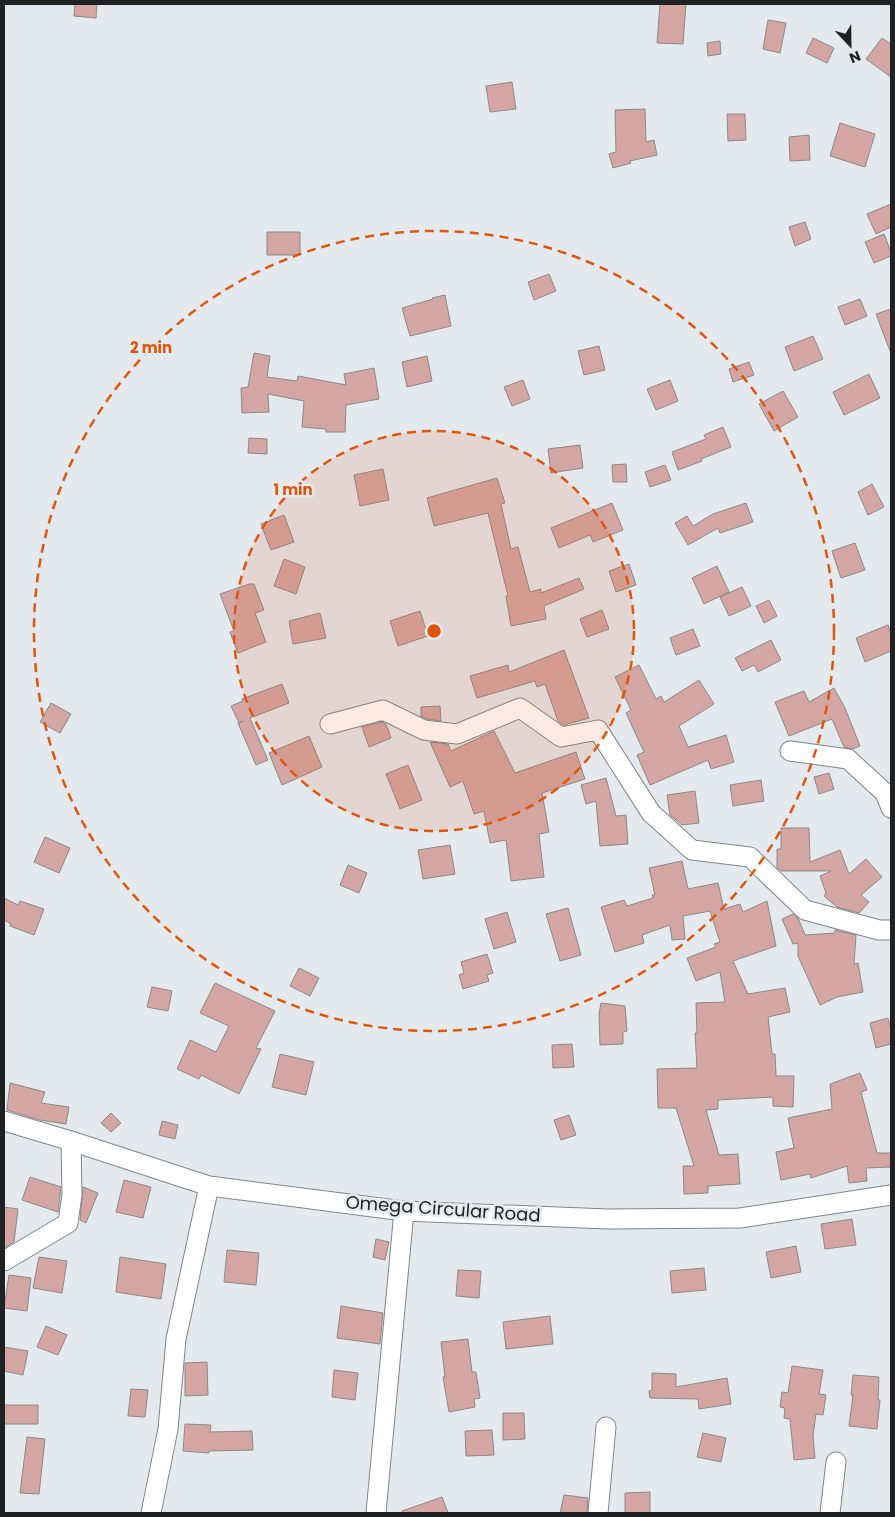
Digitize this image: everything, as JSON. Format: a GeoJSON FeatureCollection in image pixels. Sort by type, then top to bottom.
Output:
{"type":"FeatureCollection","features":[{"type":"Feature","properties":{"kind":"street"},"geometry":{"type":"LineString","coordinates":[[330,724],[382,710],[424,730],[457,734],[520,708],[562,737],[598,730],[651,813],[692,850],[750,857],[806,910],[879,930],[891,930]]}},
{"type":"Feature","properties":{"kind":"street"},"geometry":{"type":"LineString","coordinates":[[790,751],[848,759],[885,793],[891,808]]}},
{"type":"Feature","properties":{"kind":"street","name":"Omega Circular Road"},"geometry":{"type":"LineString","coordinates":[[4,1121],[209,1186],[404,1210],[608,1219],[740,1218],[891,1195]]}},
{"type":"Feature","properties":{"kind":"street"},"geometry":{"type":"LineString","coordinates":[[4,1261],[68,1223],[72,1195],[71,1141]]}},
{"type":"Feature","properties":{"kind":"street"},"geometry":{"type":"LineString","coordinates":[[151,1513],[168,1429],[176,1339],[209,1186]]}},
{"type":"Feature","properties":{"kind":"street"},"geometry":{"type":"LineString","coordinates":[[376,1513],[404,1210]]}},
{"type":"Feature","properties":{"kind":"street"},"geometry":{"type":"LineString","coordinates":[[598,1513],[606,1427]]}},
{"type":"Feature","properties":{"kind":"street"},"geometry":{"type":"LineString","coordinates":[[830,1513],[836,1462]]}},
{"type":"Feature","properties":{"kind":"building"},"geometry":{"type":"Polygon","coordinates":[[[75,4],[97,4],[96,18],[74,16],[75,4]]]}},
{"type":"Feature","properties":{"kind":"building"},"geometry":{"type":"Polygon","coordinates":[[[660,4],[686,4],[683,44],[657,43],[660,4]]]}},
{"type":"Feature","properties":{"kind":"building"},"geometry":{"type":"Polygon","coordinates":[[[768,20],[786,23],[780,53],[763,49],[768,20]]]}},
{"type":"Feature","properties":{"kind":"building"},"geometry":{"type":"Polygon","coordinates":[[[813,38],[834,48],[827,63],[806,53],[813,38]]]}},
{"type":"Feature","properties":{"kind":"building"},"geometry":{"type":"Polygon","coordinates":[[[882,38],[891,44],[891,77],[866,59],[882,38]]]}},
{"type":"Feature","properties":{"kind":"building"},"geometry":{"type":"Polygon","coordinates":[[[720,41],[721,54],[708,56],[707,43],[720,41]]]}},
{"type":"Feature","properties":{"kind":"building"},"geometry":{"type":"Polygon","coordinates":[[[512,82],[516,109],[490,112],[486,86],[512,82]]]}},
{"type":"Feature","properties":{"kind":"building"},"geometry":{"type":"Polygon","coordinates":[[[645,109],[646,142],[654,140],[657,155],[630,161],[631,163],[613,168],[609,154],[616,152],[615,110],[645,109]]]}},
{"type":"Feature","properties":{"kind":"building"},"geometry":{"type":"Polygon","coordinates":[[[727,114],[745,114],[746,140],[728,141],[727,114]]]}},
{"type":"Feature","properties":{"kind":"building"},"geometry":{"type":"Polygon","coordinates":[[[840,123],[875,134],[865,167],[830,156],[840,123]]]}},
{"type":"Feature","properties":{"kind":"building"},"geometry":{"type":"Polygon","coordinates":[[[809,135],[810,160],[790,161],[789,137],[809,135]]]}},
{"type":"Feature","properties":{"kind":"building"},"geometry":{"type":"Polygon","coordinates":[[[891,204],[891,227],[876,234],[867,214],[891,204]]]}},
{"type":"Feature","properties":{"kind":"building"},"geometry":{"type":"Polygon","coordinates":[[[805,222],[811,239],[795,246],[789,227],[805,222]]]}},
{"type":"Feature","properties":{"kind":"building"},"geometry":{"type":"Polygon","coordinates":[[[267,232],[300,232],[300,255],[267,255],[267,232]]]}},
{"type":"Feature","properties":{"kind":"building"},"geometry":{"type":"Polygon","coordinates":[[[884,234],[891,256],[874,263],[865,242],[884,234]]]}},
{"type":"Feature","properties":{"kind":"building"},"geometry":{"type":"Polygon","coordinates":[[[549,274],[556,291],[534,300],[528,282],[549,274]]]}},
{"type":"Feature","properties":{"kind":"building"},"geometry":{"type":"Polygon","coordinates":[[[445,295],[451,326],[410,336],[402,308],[445,295]]]}},
{"type":"Feature","properties":{"kind":"building"},"geometry":{"type":"Polygon","coordinates":[[[860,299],[867,316],[845,325],[838,307],[860,299]]]}},
{"type":"Feature","properties":{"kind":"building"},"geometry":{"type":"Polygon","coordinates":[[[891,309],[891,351],[890,351],[876,314],[891,309]]]}},
{"type":"Feature","properties":{"kind":"building"},"geometry":{"type":"Polygon","coordinates":[[[813,336],[823,359],[794,371],[785,347],[813,336]]]}},
{"type":"Feature","properties":{"kind":"building"},"geometry":{"type":"Polygon","coordinates":[[[599,346],[605,370],[584,375],[578,351],[599,346]]]}},
{"type":"Feature","properties":{"kind":"building"},"geometry":{"type":"Polygon","coordinates":[[[254,353],[270,356],[267,377],[297,381],[298,376],[346,385],[344,374],[374,368],[379,399],[346,405],[345,432],[326,432],[326,429],[302,427],[304,401],[268,394],[269,412],[242,413],[241,388],[248,387],[254,353]]]}},
{"type":"Feature","properties":{"kind":"building"},"geometry":{"type":"Polygon","coordinates":[[[427,356],[432,381],[407,387],[402,362],[427,356]]]}},
{"type":"Feature","properties":{"kind":"building"},"geometry":{"type":"Polygon","coordinates":[[[749,362],[754,375],[733,382],[729,369],[749,362]]]}},
{"type":"Feature","properties":{"kind":"building"},"geometry":{"type":"Polygon","coordinates":[[[869,374],[880,398],[844,415],[833,392],[869,374]]]}},
{"type":"Feature","properties":{"kind":"building"},"geometry":{"type":"Polygon","coordinates":[[[523,380],[530,399],[512,406],[504,387],[523,380]]]}},
{"type":"Feature","properties":{"kind":"building"},"geometry":{"type":"Polygon","coordinates":[[[670,380],[678,401],[656,410],[647,389],[670,380]]]}},
{"type":"Feature","properties":{"kind":"building"},"geometry":{"type":"Polygon","coordinates":[[[783,391],[798,417],[774,431],[759,404],[783,391]]]}},
{"type":"Feature","properties":{"kind":"building"},"geometry":{"type":"Polygon","coordinates":[[[723,427],[731,447],[678,470],[672,452],[706,439],[704,435],[723,427]]]}},
{"type":"Feature","properties":{"kind":"building"},"geometry":{"type":"Polygon","coordinates":[[[249,438],[267,439],[267,454],[248,453],[249,438]]]}},
{"type":"Feature","properties":{"kind":"building"},"geometry":{"type":"Polygon","coordinates":[[[580,445],[583,468],[551,473],[548,449],[580,445]]]}},
{"type":"Feature","properties":{"kind":"building"},"geometry":{"type":"Polygon","coordinates":[[[626,464],[627,482],[613,482],[612,465],[626,464]]]}},
{"type":"Feature","properties":{"kind":"building"},"geometry":{"type":"Polygon","coordinates":[[[665,465],[671,480],[650,487],[645,472],[665,465]]]}},
{"type":"Feature","properties":{"kind":"building"},"geometry":{"type":"Polygon","coordinates":[[[383,469],[389,500],[360,506],[354,475],[383,469]]]}},
{"type":"Feature","properties":{"kind":"building"},"geometry":{"type":"Polygon","coordinates":[[[497,478],[505,503],[501,504],[511,549],[518,547],[530,592],[541,589],[541,593],[579,578],[584,589],[544,606],[546,619],[511,626],[506,596],[508,596],[488,513],[434,526],[427,498],[497,478]]]}},
{"type":"Feature","properties":{"kind":"building"},"geometry":{"type":"Polygon","coordinates":[[[872,484],[884,507],[868,515],[858,492],[872,484]]]}},
{"type":"Feature","properties":{"kind":"building"},"geometry":{"type":"Polygon","coordinates":[[[612,503],[623,530],[593,542],[590,535],[559,548],[551,528],[612,503]]]}},
{"type":"Feature","properties":{"kind":"building"},"geometry":{"type":"Polygon","coordinates":[[[746,503],[753,522],[720,533],[718,528],[688,545],[675,523],[687,516],[693,526],[713,514],[746,503]]]}},
{"type":"Feature","properties":{"kind":"building"},"geometry":{"type":"Polygon","coordinates":[[[284,515],[294,542],[271,550],[261,524],[284,515]]]}},
{"type":"Feature","properties":{"kind":"building"},"geometry":{"type":"Polygon","coordinates":[[[855,543],[865,570],[841,578],[832,551],[855,543]]]}},
{"type":"Feature","properties":{"kind":"building"},"geometry":{"type":"Polygon","coordinates":[[[284,559],[305,567],[296,594],[274,586],[284,559]]]}},
{"type":"Feature","properties":{"kind":"building"},"geometry":{"type":"Polygon","coordinates":[[[629,564],[636,585],[616,592],[609,571],[629,564]]]}},
{"type":"Feature","properties":{"kind":"building"},"geometry":{"type":"Polygon","coordinates":[[[717,566],[729,592],[704,604],[692,578],[717,566]]]}},
{"type":"Feature","properties":{"kind":"building"},"geometry":{"type":"Polygon","coordinates":[[[254,584],[264,610],[255,613],[266,642],[238,653],[230,632],[234,631],[220,594],[254,584]]]}},
{"type":"Feature","properties":{"kind":"building"},"geometry":{"type":"Polygon","coordinates":[[[742,587],[751,606],[729,616],[720,597],[742,587]]]}},
{"type":"Feature","properties":{"kind":"building"},"geometry":{"type":"Polygon","coordinates":[[[769,600],[777,616],[764,623],[756,606],[769,600]]]}},
{"type":"Feature","properties":{"kind":"building"},"geometry":{"type":"Polygon","coordinates":[[[602,610],[609,629],[587,637],[580,619],[602,610]]]}},
{"type":"Feature","properties":{"kind":"building"},"geometry":{"type":"Polygon","coordinates":[[[420,611],[428,636],[398,646],[390,621],[420,611]]]}},
{"type":"Feature","properties":{"kind":"building"},"geometry":{"type":"Polygon","coordinates":[[[320,613],[326,638],[293,644],[289,621],[320,613]]]}},
{"type":"Feature","properties":{"kind":"building"},"geometry":{"type":"Polygon","coordinates":[[[888,625],[891,634],[891,651],[865,662],[856,638],[888,625]]]}},
{"type":"Feature","properties":{"kind":"building"},"geometry":{"type":"Polygon","coordinates":[[[693,629],[700,646],[676,655],[670,638],[693,629]]]}},
{"type":"Feature","properties":{"kind":"building"},"geometry":{"type":"Polygon","coordinates":[[[771,640],[781,660],[758,672],[754,665],[742,671],[735,658],[771,640]]]}},
{"type":"Feature","properties":{"kind":"building"},"geometry":{"type":"Polygon","coordinates":[[[564,650],[589,718],[564,725],[558,721],[545,684],[537,687],[535,681],[477,698],[470,676],[508,665],[509,672],[564,650]]]}},
{"type":"Feature","properties":{"kind":"building"},"geometry":{"type":"Polygon","coordinates":[[[639,665],[656,699],[661,696],[664,702],[699,680],[714,704],[679,726],[688,747],[726,735],[734,762],[711,769],[708,760],[650,785],[637,755],[644,752],[626,713],[631,710],[615,677],[639,665]]]}},
{"type":"Feature","properties":{"kind":"building"},"geometry":{"type":"Polygon","coordinates":[[[282,684],[289,703],[250,718],[268,760],[256,765],[231,706],[243,701],[242,699],[282,684]]]}},
{"type":"Feature","properties":{"kind":"building"},"geometry":{"type":"Polygon","coordinates":[[[834,688],[845,708],[860,746],[852,749],[844,747],[832,719],[789,736],[775,702],[804,691],[809,702],[834,688]]]}},
{"type":"Feature","properties":{"kind":"building"},"geometry":{"type":"Polygon","coordinates":[[[51,703],[71,714],[60,733],[40,722],[51,703]]]}},
{"type":"Feature","properties":{"kind":"building"},"geometry":{"type":"Polygon","coordinates":[[[440,706],[441,721],[421,716],[421,707],[440,706]]]}},
{"type":"Feature","properties":{"kind":"building"},"geometry":{"type":"Polygon","coordinates":[[[382,722],[386,724],[391,738],[369,747],[362,727],[382,722]]]}},
{"type":"Feature","properties":{"kind":"building"},"geometry":{"type":"Polygon","coordinates":[[[494,731],[515,773],[576,752],[585,779],[542,793],[549,832],[539,834],[544,877],[511,881],[506,840],[490,843],[484,811],[474,814],[463,781],[450,787],[430,742],[448,744],[451,751],[494,731]]]}},
{"type":"Feature","properties":{"kind":"building"},"geometry":{"type":"Polygon","coordinates":[[[309,736],[322,767],[282,785],[269,753],[309,736]]]}},
{"type":"Feature","properties":{"kind":"building"},"geometry":{"type":"Polygon","coordinates":[[[408,765],[422,800],[400,809],[386,774],[408,765]]]}},
{"type":"Feature","properties":{"kind":"building"},"geometry":{"type":"Polygon","coordinates":[[[829,773],[834,789],[819,794],[814,777],[829,773]]]}},
{"type":"Feature","properties":{"kind":"building"},"geometry":{"type":"Polygon","coordinates":[[[606,778],[616,816],[626,815],[628,844],[600,846],[596,801],[586,804],[581,785],[606,778]]]}},
{"type":"Feature","properties":{"kind":"building"},"geometry":{"type":"Polygon","coordinates":[[[761,780],[764,801],[733,806],[730,785],[761,780]]]}},
{"type":"Feature","properties":{"kind":"building"},"geometry":{"type":"Polygon","coordinates":[[[695,791],[699,823],[682,825],[670,815],[667,795],[695,791]]]}},
{"type":"Feature","properties":{"kind":"building"},"geometry":{"type":"Polygon","coordinates":[[[781,828],[809,828],[810,862],[840,850],[849,874],[866,859],[882,877],[861,895],[869,902],[859,913],[837,907],[824,896],[826,893],[820,876],[831,871],[781,871],[777,868],[777,849],[781,849],[781,828]]]}},
{"type":"Feature","properties":{"kind":"building"},"geometry":{"type":"Polygon","coordinates":[[[45,837],[70,848],[59,873],[34,862],[45,837]]]}},
{"type":"Feature","properties":{"kind":"building"},"geometry":{"type":"Polygon","coordinates":[[[450,845],[455,874],[423,879],[418,850],[450,845]]]}},
{"type":"Feature","properties":{"kind":"building"},"geometry":{"type":"Polygon","coordinates":[[[682,861],[688,889],[718,883],[724,909],[740,904],[743,912],[767,901],[776,946],[733,961],[748,994],[785,988],[790,1012],[768,1017],[772,1054],[775,1054],[776,1076],[794,1076],[793,1107],[773,1106],[773,1097],[718,1100],[718,1109],[706,1110],[719,1155],[738,1154],[740,1184],[708,1186],[708,1193],[684,1194],[683,1166],[694,1166],[676,1108],[658,1108],[657,1069],[697,1068],[696,1003],[725,1002],[720,972],[696,981],[687,958],[716,947],[714,944],[720,942],[710,911],[683,916],[685,939],[672,940],[670,925],[642,935],[644,943],[615,952],[601,907],[624,900],[627,906],[653,898],[652,895],[655,895],[649,868],[682,861]]]}},
{"type":"Feature","properties":{"kind":"building"},"geometry":{"type":"Polygon","coordinates":[[[348,865],[367,873],[359,893],[340,885],[348,865]]]}},
{"type":"Feature","properties":{"kind":"building"},"geometry":{"type":"Polygon","coordinates":[[[4,898],[18,905],[20,901],[44,909],[34,935],[10,926],[11,924],[4,920],[4,898]]]}},
{"type":"Feature","properties":{"kind":"building"},"geometry":{"type":"Polygon","coordinates":[[[568,908],[581,955],[560,961],[546,914],[568,908]]]}},
{"type":"Feature","properties":{"kind":"building"},"geometry":{"type":"Polygon","coordinates":[[[507,912],[516,942],[494,949],[485,919],[507,912]]]}},
{"type":"Feature","properties":{"kind":"building"},"geometry":{"type":"Polygon","coordinates":[[[793,914],[798,918],[805,935],[835,933],[835,930],[856,935],[854,964],[858,963],[863,992],[837,997],[820,1005],[798,956],[798,943],[793,944],[782,919],[793,914]]]}},
{"type":"Feature","properties":{"kind":"building"},"geometry":{"type":"Polygon","coordinates":[[[487,954],[493,973],[487,975],[489,981],[463,989],[459,975],[464,973],[461,962],[487,954]]]}},
{"type":"Feature","properties":{"kind":"building"},"geometry":{"type":"Polygon","coordinates":[[[299,968],[319,978],[310,996],[290,986],[299,968]]]}},
{"type":"Feature","properties":{"kind":"building"},"geometry":{"type":"Polygon","coordinates":[[[215,983],[275,1011],[256,1048],[261,1049],[239,1094],[201,1075],[199,1079],[177,1069],[190,1040],[216,1052],[229,1026],[200,1013],[215,983]]]}},
{"type":"Feature","properties":{"kind":"building"},"geometry":{"type":"Polygon","coordinates":[[[152,987],[172,991],[168,1011],[147,1007],[152,987]]]}},
{"type":"Feature","properties":{"kind":"building"},"geometry":{"type":"Polygon","coordinates":[[[601,1003],[625,1006],[627,1031],[623,1032],[623,1044],[600,1045],[599,1014],[601,1003]]]}},
{"type":"Feature","properties":{"kind":"building"},"geometry":{"type":"Polygon","coordinates":[[[888,1018],[891,1029],[891,1044],[876,1048],[870,1023],[888,1018]]]}},
{"type":"Feature","properties":{"kind":"building"},"geometry":{"type":"Polygon","coordinates":[[[572,1044],[574,1067],[553,1068],[552,1045],[572,1044]]]}},
{"type":"Feature","properties":{"kind":"building"},"geometry":{"type":"Polygon","coordinates":[[[280,1054],[314,1062],[306,1095],[272,1087],[280,1054]]]}},
{"type":"Feature","properties":{"kind":"building"},"geometry":{"type":"Polygon","coordinates":[[[860,1073],[867,1090],[861,1092],[877,1153],[891,1153],[891,1167],[866,1168],[867,1181],[849,1183],[847,1166],[811,1178],[810,1174],[781,1180],[776,1152],[794,1148],[788,1118],[832,1109],[830,1084],[860,1073]]]}},
{"type":"Feature","properties":{"kind":"building"},"geometry":{"type":"Polygon","coordinates":[[[10,1083],[45,1092],[41,1103],[69,1107],[66,1124],[40,1120],[7,1110],[10,1083]]]}},
{"type":"Feature","properties":{"kind":"building"},"geometry":{"type":"Polygon","coordinates":[[[111,1113],[121,1123],[111,1132],[101,1123],[111,1113]]]}},
{"type":"Feature","properties":{"kind":"building"},"geometry":{"type":"Polygon","coordinates":[[[569,1115],[576,1135],[561,1140],[554,1120],[569,1115]]]}},
{"type":"Feature","properties":{"kind":"building"},"geometry":{"type":"Polygon","coordinates":[[[162,1121],[178,1125],[175,1139],[159,1135],[162,1121]]]}},
{"type":"Feature","properties":{"kind":"building"},"geometry":{"type":"Polygon","coordinates":[[[30,1177],[61,1187],[58,1212],[22,1200],[30,1177]]]}},
{"type":"Feature","properties":{"kind":"building"},"geometry":{"type":"Polygon","coordinates":[[[124,1180],[151,1187],[143,1218],[116,1212],[124,1180]]]}},
{"type":"Feature","properties":{"kind":"building"},"geometry":{"type":"Polygon","coordinates":[[[83,1187],[98,1193],[86,1223],[80,1220],[83,1187]]]}},
{"type":"Feature","properties":{"kind":"building"},"geometry":{"type":"Polygon","coordinates":[[[4,1207],[18,1209],[14,1242],[4,1248],[4,1207]]]}},
{"type":"Feature","properties":{"kind":"building"},"geometry":{"type":"Polygon","coordinates":[[[852,1219],[856,1245],[825,1249],[821,1224],[852,1219]]]}},
{"type":"Feature","properties":{"kind":"building"},"geometry":{"type":"Polygon","coordinates":[[[376,1239],[389,1242],[385,1260],[373,1257],[376,1239]]]}},
{"type":"Feature","properties":{"kind":"building"},"geometry":{"type":"Polygon","coordinates":[[[796,1246],[801,1272],[771,1278],[766,1252],[796,1246]]]}},
{"type":"Feature","properties":{"kind":"building"},"geometry":{"type":"Polygon","coordinates":[[[227,1250],[259,1253],[256,1285],[224,1282],[227,1250]]]}},
{"type":"Feature","properties":{"kind":"building"},"geometry":{"type":"Polygon","coordinates":[[[39,1257],[67,1261],[62,1293],[33,1288],[39,1257]]]}},
{"type":"Feature","properties":{"kind":"building"},"geometry":{"type":"Polygon","coordinates":[[[120,1257],[166,1264],[161,1299],[116,1292],[120,1257]]]}},
{"type":"Feature","properties":{"kind":"building"},"geometry":{"type":"Polygon","coordinates":[[[704,1268],[706,1290],[672,1293],[670,1271],[704,1268]]]}},
{"type":"Feature","properties":{"kind":"building"},"geometry":{"type":"Polygon","coordinates":[[[458,1270],[481,1271],[479,1298],[456,1296],[458,1270]]]}},
{"type":"Feature","properties":{"kind":"building"},"geometry":{"type":"Polygon","coordinates":[[[9,1275],[31,1278],[27,1311],[4,1308],[9,1275]]]}},
{"type":"Feature","properties":{"kind":"building"},"geometry":{"type":"Polygon","coordinates":[[[341,1306],[383,1313],[380,1344],[337,1338],[341,1306]]]}},
{"type":"Feature","properties":{"kind":"building"},"geometry":{"type":"Polygon","coordinates":[[[550,1316],[553,1344],[506,1349],[503,1322],[550,1316]]]}},
{"type":"Feature","properties":{"kind":"building"},"geometry":{"type":"Polygon","coordinates":[[[46,1326],[67,1335],[58,1355],[37,1347],[46,1326]]]}},
{"type":"Feature","properties":{"kind":"building"},"geometry":{"type":"Polygon","coordinates":[[[468,1339],[472,1372],[476,1372],[480,1398],[474,1399],[475,1407],[449,1412],[443,1377],[445,1377],[441,1342],[468,1339]]]}},
{"type":"Feature","properties":{"kind":"building"},"geometry":{"type":"Polygon","coordinates":[[[4,1347],[28,1351],[23,1375],[4,1371],[4,1347]]]}},
{"type":"Feature","properties":{"kind":"building"},"geometry":{"type":"Polygon","coordinates":[[[207,1362],[208,1395],[185,1396],[185,1363],[207,1362]]]}},
{"type":"Feature","properties":{"kind":"building"},"geometry":{"type":"Polygon","coordinates":[[[792,1366],[823,1370],[819,1394],[826,1395],[823,1415],[816,1414],[813,1436],[815,1458],[794,1460],[790,1419],[784,1418],[785,1408],[780,1407],[782,1392],[788,1393],[792,1366]]]}},
{"type":"Feature","properties":{"kind":"building"},"geometry":{"type":"Polygon","coordinates":[[[334,1370],[358,1373],[355,1400],[332,1397],[334,1370]]]}},
{"type":"Feature","properties":{"kind":"building"},"geometry":{"type":"Polygon","coordinates":[[[652,1373],[676,1374],[676,1387],[727,1378],[731,1404],[699,1409],[698,1399],[650,1398],[649,1391],[652,1390],[652,1373]]]}},
{"type":"Feature","properties":{"kind":"building"},"geometry":{"type":"Polygon","coordinates":[[[853,1375],[879,1377],[878,1400],[880,1400],[877,1429],[849,1426],[853,1395],[851,1395],[853,1375]]]}},
{"type":"Feature","properties":{"kind":"building"},"geometry":{"type":"Polygon","coordinates":[[[131,1389],[148,1390],[145,1417],[128,1416],[131,1389]]]}},
{"type":"Feature","properties":{"kind":"building"},"geometry":{"type":"Polygon","coordinates":[[[4,1405],[38,1405],[38,1424],[4,1424],[4,1405]]]}},
{"type":"Feature","properties":{"kind":"building"},"geometry":{"type":"Polygon","coordinates":[[[503,1413],[524,1413],[525,1439],[503,1440],[503,1413]]]}},
{"type":"Feature","properties":{"kind":"building"},"geometry":{"type":"Polygon","coordinates":[[[185,1424],[211,1425],[210,1432],[252,1431],[253,1450],[209,1451],[209,1453],[183,1451],[185,1424]]]}},
{"type":"Feature","properties":{"kind":"building"},"geometry":{"type":"Polygon","coordinates":[[[492,1430],[494,1455],[466,1456],[465,1431],[492,1430]]]}},
{"type":"Feature","properties":{"kind":"building"},"geometry":{"type":"Polygon","coordinates":[[[703,1433],[726,1438],[721,1462],[697,1457],[703,1433]]]}},
{"type":"Feature","properties":{"kind":"building"},"geometry":{"type":"Polygon","coordinates":[[[27,1437],[45,1439],[39,1494],[20,1493],[27,1437]]]}},
{"type":"Feature","properties":{"kind":"building"},"geometry":{"type":"Polygon","coordinates":[[[650,1492],[650,1513],[625,1513],[625,1493],[650,1492]]]}},
{"type":"Feature","properties":{"kind":"building"},"geometry":{"type":"Polygon","coordinates":[[[564,1495],[588,1498],[587,1513],[560,1513],[564,1495]]]}},
{"type":"Feature","properties":{"kind":"building"},"geometry":{"type":"Polygon","coordinates":[[[442,1497],[448,1513],[402,1513],[402,1511],[442,1497]]]}}]}
